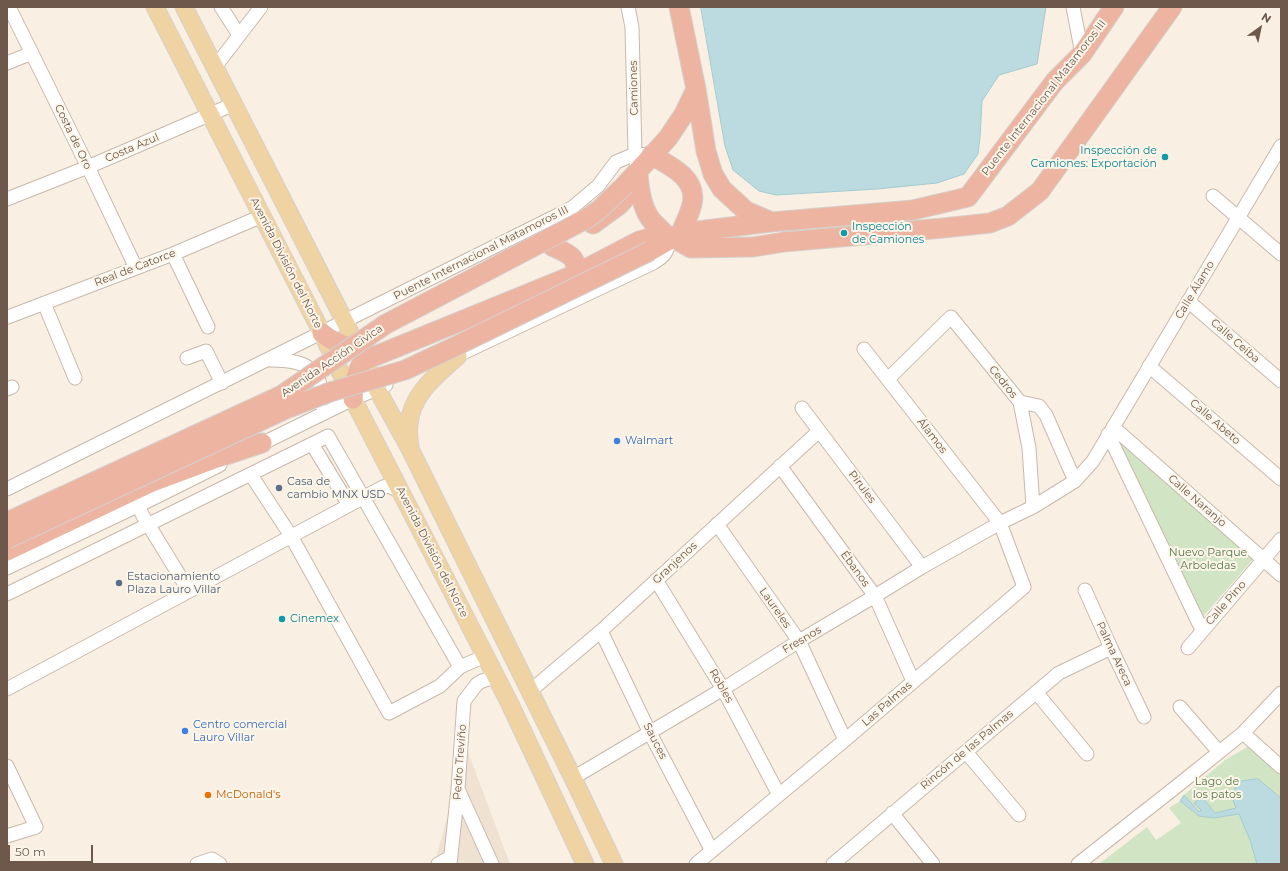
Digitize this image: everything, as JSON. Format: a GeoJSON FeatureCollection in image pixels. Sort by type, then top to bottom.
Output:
{"type":"FeatureCollection","features":[{"type":"Feature","properties":{"kind":"highway"},"geometry":{"type":"LineString","coordinates":[[679,7],[696,89],[706,151],[713,174],[722,189],[746,211],[771,222]]}},
{"type":"Feature","properties":{"kind":"highway","name":"Puente Internacional Matamoros III"},"geometry":{"type":"LineString","coordinates":[[943,228],[953,221],[968,197],[1055,81],[1082,54],[1114,7]]}},
{"type":"Feature","properties":{"kind":"highway"},"geometry":{"type":"LineString","coordinates":[[638,169],[646,210],[652,220],[691,248],[753,247],[784,242],[990,223],[1008,216],[1040,191],[1172,7]]}},
{"type":"Feature","properties":{"kind":"highway","name":"Puente Internacional Matamoros III"},"geometry":{"type":"LineString","coordinates":[[638,169],[668,138],[684,114],[696,89]]}},
{"type":"Feature","properties":{"kind":"highway"},"geometry":{"type":"LineString","coordinates":[[638,169],[676,170],[683,175],[689,183],[692,193],[692,203],[674,237]]}},
{"type":"Feature","properties":{"kind":"highway"},"geometry":{"type":"LineString","coordinates":[[360,354],[599,220],[619,205],[638,169]]}},
{"type":"Feature","properties":{"kind":"highway","name":"Avenida Acción Civica"},"geometry":{"type":"LineString","coordinates":[[7,522],[282,395],[392,321],[586,219],[599,210],[638,169]]}},
{"type":"Feature","properties":{"kind":"highway"},"geometry":{"type":"LineString","coordinates":[[322,333],[360,354],[574,275],[639,241],[653,237],[674,237],[771,222],[913,210],[968,197]]}},
{"type":"Feature","properties":{"kind":"highway","name":"Avenida Acción Civica"},"geometry":{"type":"LineString","coordinates":[[7,539],[286,409],[330,392],[362,384],[412,366],[452,348],[650,251],[674,237]]}},
{"type":"Feature","properties":{"kind":"highway"},"geometry":{"type":"LineString","coordinates":[[552,246],[572,257],[576,268],[574,275]]}},
{"type":"Feature","properties":{"kind":"highway"},"geometry":{"type":"LineString","coordinates":[[352,399],[360,354]]}},
{"type":"Feature","properties":{"kind":"highway"},"geometry":{"type":"LineString","coordinates":[[7,551],[152,482],[262,443]]}},
{"type":"Feature","properties":{"kind":"main road","name":"Avenida División del Norte"},"geometry":{"type":"LineString","coordinates":[[155,7],[322,333],[352,399],[496,677],[585,864]]}},
{"type":"Feature","properties":{"kind":"main road"},"geometry":{"type":"LineString","coordinates":[[188,8],[215,67],[377,389],[410,449],[614,864]]}},
{"type":"Feature","properties":{"kind":"main road"},"geometry":{"type":"LineString","coordinates":[[410,449],[409,425],[415,403],[428,384],[458,356]]}},
{"type":"Feature","properties":{"kind":"main road"},"geometry":{"type":"LineString","coordinates":[[485,656],[506,646]]}},
{"type":"Feature","properties":{"kind":"street","name":"Costa de Oro"},"geometry":{"type":"LineString","coordinates":[[9,7],[136,268]]}},
{"type":"Feature","properties":{"kind":"street"},"geometry":{"type":"LineString","coordinates":[[221,7],[239,35]]}},
{"type":"Feature","properties":{"kind":"street"},"geometry":{"type":"LineString","coordinates":[[215,67],[261,7]]}},
{"type":"Feature","properties":{"kind":"street","name":"Camiones"},"geometry":{"type":"LineString","coordinates":[[628,7],[632,27],[638,169]]}},
{"type":"Feature","properties":{"kind":"street"},"geometry":{"type":"LineString","coordinates":[[1072,7],[1082,54]]}},
{"type":"Feature","properties":{"kind":"street"},"geometry":{"type":"LineString","coordinates":[[7,63],[32,53]]}},
{"type":"Feature","properties":{"kind":"street","name":"Costa Azul"},"geometry":{"type":"LineString","coordinates":[[7,199],[88,167],[234,104]]}},
{"type":"Feature","properties":{"kind":"street","name":"Calle Álamo"},"geometry":{"type":"LineString","coordinates":[[1075,481],[1093,461],[1281,146]]}},
{"type":"Feature","properties":{"kind":"street","name":"Puente Internacional Matamoros III"},"geometry":{"type":"LineString","coordinates":[[322,333],[574,207],[598,186],[616,162],[638,169]]}},
{"type":"Feature","properties":{"kind":"street"},"geometry":{"type":"LineString","coordinates":[[1213,196],[1281,254]]}},
{"type":"Feature","properties":{"kind":"street","name":"Real de Catorce"},"geometry":{"type":"LineString","coordinates":[[8,317],[172,254],[262,216]]}},
{"type":"Feature","properties":{"kind":"street"},"geometry":{"type":"LineString","coordinates":[[7,568],[152,499],[352,399],[458,356],[653,263],[663,257],[674,237]]}},
{"type":"Feature","properties":{"kind":"street"},"geometry":{"type":"LineString","coordinates":[[172,254],[208,327]]}},
{"type":"Feature","properties":{"kind":"street","name":"Calle Ceiba"},"geometry":{"type":"LineString","coordinates":[[1188,301],[1281,381]]}},
{"type":"Feature","properties":{"kind":"street"},"geometry":{"type":"LineString","coordinates":[[44,303],[75,378]]}},
{"type":"Feature","properties":{"kind":"street","name":"Cedros"},"geometry":{"type":"LineString","coordinates":[[888,379],[950,317],[1020,402],[1028,448],[1033,507]]}},
{"type":"Feature","properties":{"kind":"street"},"geometry":{"type":"LineString","coordinates":[[7,489],[322,333]]}},
{"type":"Feature","properties":{"kind":"street","name":"Álamos"},"geometry":{"type":"LineString","coordinates":[[864,349],[1000,523]]}},
{"type":"Feature","properties":{"kind":"street"},"geometry":{"type":"LineString","coordinates":[[187,358],[206,350],[222,383]]}},
{"type":"Feature","properties":{"kind":"street"},"geometry":{"type":"LineString","coordinates":[[268,360],[298,362],[310,368],[317,375],[321,386],[320,400],[315,412],[306,422]]}},
{"type":"Feature","properties":{"kind":"street","name":"Calle Abeto"},"geometry":{"type":"LineString","coordinates":[[1149,366],[1281,479]]}},
{"type":"Feature","properties":{"kind":"street"},"geometry":{"type":"LineString","coordinates":[[1020,402],[1039,406],[1046,415],[1075,481]]}},
{"type":"Feature","properties":{"kind":"street","name":"Pirules"},"geometry":{"type":"LineString","coordinates":[[802,408],[922,567]]}},
{"type":"Feature","properties":{"kind":"street","name":"Granjenos"},"geometry":{"type":"LineString","coordinates":[[529,692],[601,631],[820,431]]}},
{"type":"Feature","properties":{"kind":"street"},"geometry":{"type":"LineString","coordinates":[[1111,431],[1202,630]]}},
{"type":"Feature","properties":{"kind":"street","name":"Calle Naranjo"},"geometry":{"type":"LineString","coordinates":[[1111,431],[1281,575]]}},
{"type":"Feature","properties":{"kind":"street"},"geometry":{"type":"LineString","coordinates":[[7,594],[328,436],[362,498],[460,667]]}},
{"type":"Feature","properties":{"kind":"street"},"geometry":{"type":"LineString","coordinates":[[311,445],[348,506]]}},
{"type":"Feature","properties":{"kind":"street","name":"Ébanos"},"geometry":{"type":"LineString","coordinates":[[780,466],[875,596],[913,681]]}},
{"type":"Feature","properties":{"kind":"street"},"geometry":{"type":"LineString","coordinates":[[383,487],[387,482],[389,470]]}},
{"type":"Feature","properties":{"kind":"street"},"geometry":{"type":"LineString","coordinates":[[251,475],[291,536],[389,713],[440,686],[460,667],[485,656]]}},
{"type":"Feature","properties":{"kind":"street","name":"Fresnos"},"geometry":{"type":"LineString","coordinates":[[573,778],[724,689],[799,641],[922,567],[1000,523],[1033,507],[1075,481]]}},
{"type":"Feature","properties":{"kind":"street"},"geometry":{"type":"LineString","coordinates":[[9,684],[190,591],[383,487],[389,486],[397,490],[402,496]]}},
{"type":"Feature","properties":{"kind":"street"},"geometry":{"type":"LineString","coordinates":[[138,505],[148,525],[190,591]]}},
{"type":"Feature","properties":{"kind":"street","name":"Las Palmas"},"geometry":{"type":"LineString","coordinates":[[696,864],[845,740],[1024,587],[1000,523]]}},
{"type":"Feature","properties":{"kind":"street","name":"Laureles"},"geometry":{"type":"LineString","coordinates":[[717,524],[799,641],[845,740]]}},
{"type":"Feature","properties":{"kind":"street","name":"Calle Pino"},"geometry":{"type":"LineString","coordinates":[[1188,648],[1281,539]]}},
{"type":"Feature","properties":{"kind":"street","name":"Robles"},"geometry":{"type":"LineString","coordinates":[[656,580],[724,689],[779,795]]}},
{"type":"Feature","properties":{"kind":"street","name":"Palma Areca"},"geometry":{"type":"LineString","coordinates":[[1085,590],[1144,717]]}},
{"type":"Feature","properties":{"kind":"street","name":"Sauces"},"geometry":{"type":"LineString","coordinates":[[601,631],[650,733],[712,851]]}},
{"type":"Feature","properties":{"kind":"street","name":"Rincón de las Palmas"},"geometry":{"type":"LineString","coordinates":[[832,864],[1059,673],[1111,648]]}},
{"type":"Feature","properties":{"kind":"street","name":"Pedro Treviño"},"geometry":{"type":"LineString","coordinates":[[450,861],[458,788],[464,701],[476,684],[496,677]]}},
{"type":"Feature","properties":{"kind":"street"},"geometry":{"type":"LineString","coordinates":[[1036,692],[1087,754]]}},
{"type":"Feature","properties":{"kind":"street"},"geometry":{"type":"LineString","coordinates":[[1078,864],[1243,733],[1281,693]]}},
{"type":"Feature","properties":{"kind":"street"},"geometry":{"type":"LineString","coordinates":[[1180,707],[1219,752]]}},
{"type":"Feature","properties":{"kind":"street"},"geometry":{"type":"LineString","coordinates":[[1243,733],[1281,767]]}},
{"type":"Feature","properties":{"kind":"street"},"geometry":{"type":"LineString","coordinates":[[966,752],[1019,815]]}},
{"type":"Feature","properties":{"kind":"street"},"geometry":{"type":"LineString","coordinates":[[7,766],[12,790],[36,827],[7,836]]}},
{"type":"Feature","properties":{"kind":"street"},"geometry":{"type":"LineString","coordinates":[[458,788],[492,864]]}},
{"type":"Feature","properties":{"kind":"street"},"geometry":{"type":"LineString","coordinates":[[892,813],[933,864]]}},
{"type":"Feature","properties":{"kind":"street"},"geometry":{"type":"LineString","coordinates":[[197,864],[212,859],[220,864]]}},
{"type":"Feature","properties":{"kind":"street"},"geometry":{"type":"LineString","coordinates":[[438,864],[450,861]]}},
{"type":"Feature","properties":{"kind":"shaded area"},"geometry":{"type":"Polygon","coordinates":[[[467,749],[510,864],[434,864],[467,749]]]}},
{"type":"Feature","properties":{"kind":"green space","name":"Nuevo Parque Arboledas"},"geometry":{"type":"Polygon","coordinates":[[[1118,435],[1256,556],[1200,620],[1114,442],[1118,435]]]}},
{"type":"Feature","properties":{"kind":"green space","name":"Lago de los patos"},"geometry":{"type":"Polygon","coordinates":[[[1249,746],[1281,774],[1281,798],[1276,793],[1236,808],[1215,813],[1202,797],[1201,810],[1199,812],[1184,795],[1225,760],[1249,746]]]}},
{"type":"Feature","properties":{"kind":"green space"},"geometry":{"type":"Polygon","coordinates":[[[1180,801],[1199,816],[1214,818],[1239,814],[1250,840],[1257,864],[1099,864],[1147,827],[1156,840],[1181,823],[1169,808],[1180,801]]]}},
{"type":"Feature","properties":{"kind":"water"},"geometry":{"type":"Polygon","coordinates":[[[701,7],[1046,7],[1037,64],[999,75],[982,101],[978,154],[964,174],[937,183],[877,189],[776,195],[759,191],[733,170],[725,146],[701,7]]]}},
{"type":"Feature","properties":{"kind":"water","name":"Lago de los patos"},"geometry":{"type":"Polygon","coordinates":[[[1258,779],[1281,798],[1281,864],[1257,864],[1250,840],[1239,814],[1214,818],[1199,816],[1180,801],[1184,795],[1199,812],[1201,810],[1194,803],[1202,797],[1215,813],[1236,808],[1233,800],[1236,782],[1258,779]]]}},
{"type":"Feature","properties":{"kind":"place","name":"Inspección de Camiones: Exportación"},"geometry":{"type":"Point","coordinates":[1165,157]}},
{"type":"Feature","properties":{"kind":"place","name":"Inspección de Camiones"},"geometry":{"type":"Point","coordinates":[844,233]}},
{"type":"Feature","properties":{"kind":"place","name":"Walmart"},"geometry":{"type":"Point","coordinates":[617,441]}},
{"type":"Feature","properties":{"kind":"place","name":"Casa de cambio MNX USD"},"geometry":{"type":"Point","coordinates":[279,488]}},
{"type":"Feature","properties":{"kind":"place","name":"Estacionamiento Plaza Lauro Villar"},"geometry":{"type":"Point","coordinates":[119,583]}},
{"type":"Feature","properties":{"kind":"place","name":"Cinemex"},"geometry":{"type":"Point","coordinates":[282,619]}},
{"type":"Feature","properties":{"kind":"place","name":"Centro comercial Lauro Villar"},"geometry":{"type":"Point","coordinates":[185,731]}},
{"type":"Feature","properties":{"kind":"place","name":"McDonald's"},"geometry":{"type":"Point","coordinates":[208,795]}}]}
